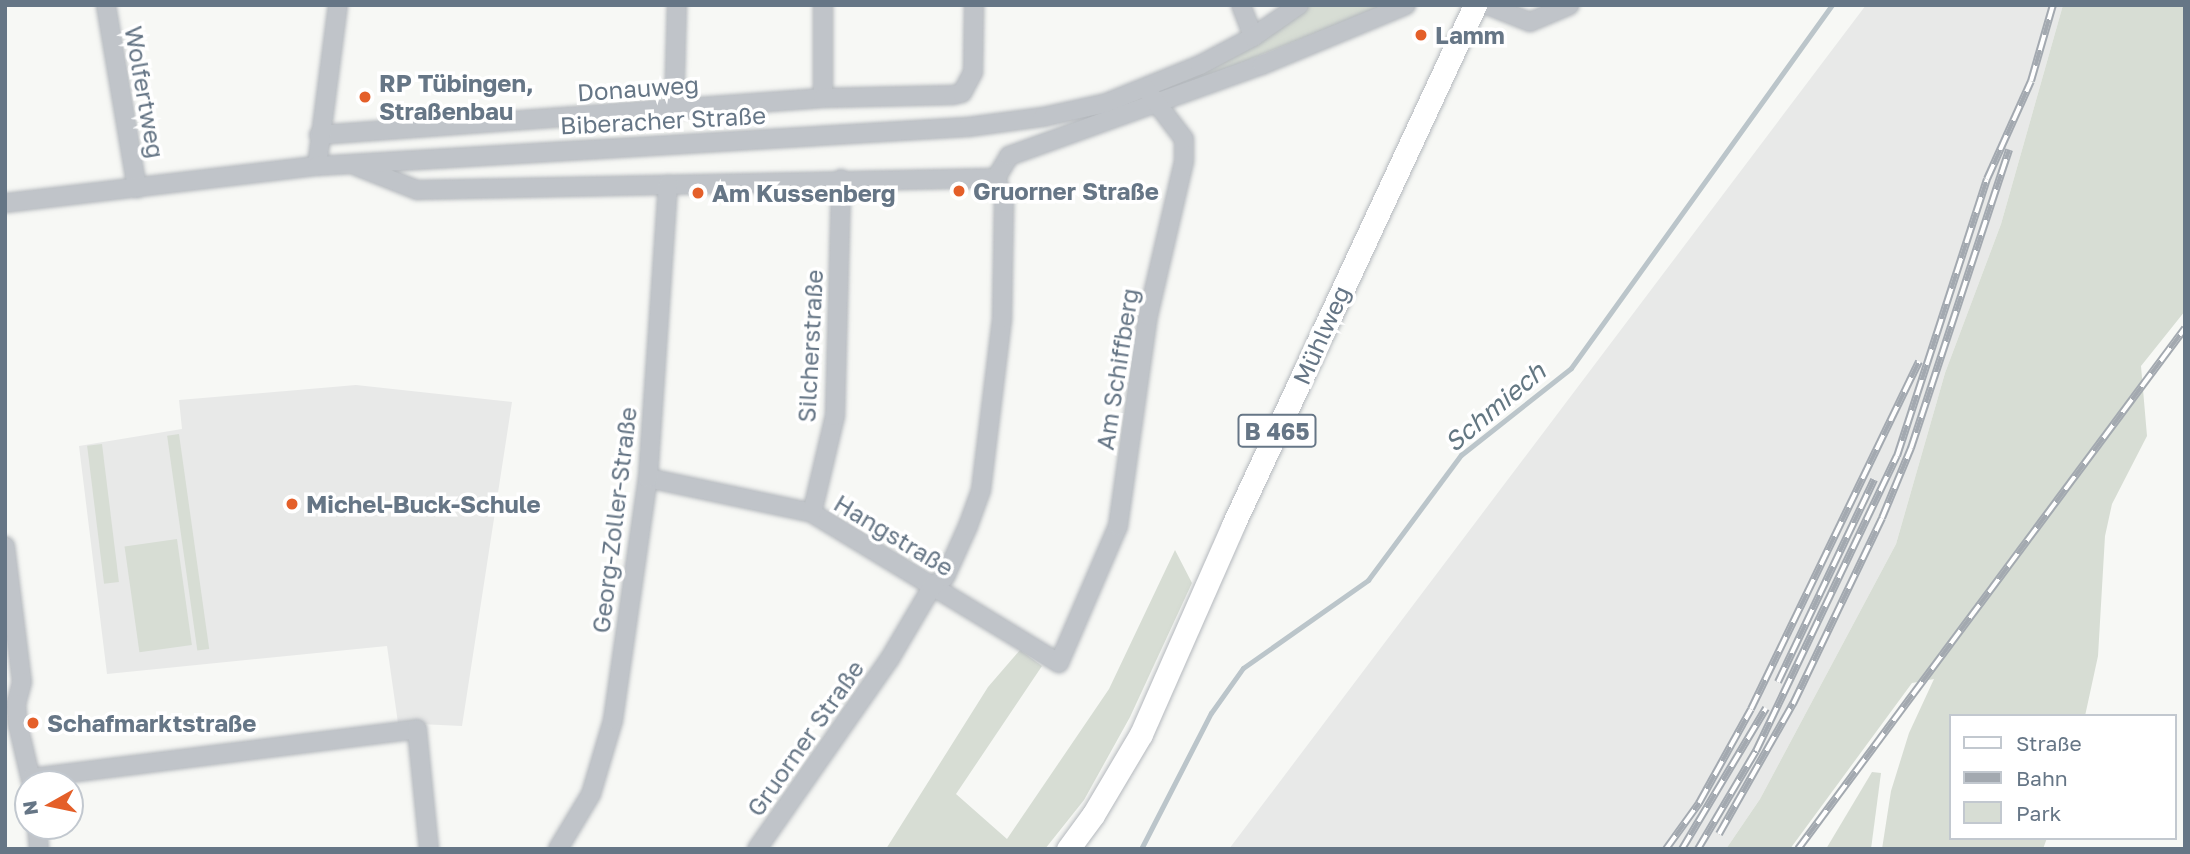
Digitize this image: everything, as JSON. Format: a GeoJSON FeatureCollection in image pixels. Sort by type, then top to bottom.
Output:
{"type":"FeatureCollection","features":[{"type":"Feature","properties":{"kind":"main road","name":"Mühlweg"},"geometry":{"type":"LineString","coordinates":[[1068,849],[1093,816],[1142,734],[1233,525],[1475,5]]}},
{"type":"Feature","properties":{"kind":"street","name":"Wolfertweg"},"geometry":{"type":"LineString","coordinates":[[106,5],[136,188]]}},
{"type":"Feature","properties":{"kind":"street"},"geometry":{"type":"LineString","coordinates":[[317,166],[338,5]]}},
{"type":"Feature","properties":{"kind":"street"},"geometry":{"type":"LineString","coordinates":[[674,110],[677,5]]}},
{"type":"Feature","properties":{"kind":"street"},"geometry":{"type":"LineString","coordinates":[[823,5],[823,98]]}},
{"type":"Feature","properties":{"kind":"street","name":"Donauweg"},"geometry":{"type":"LineString","coordinates":[[319,135],[823,98],[962,93],[973,72],[974,5]]}},
{"type":"Feature","properties":{"kind":"street"},"geometry":{"type":"LineString","coordinates":[[1241,5],[1253,37]]}},
{"type":"Feature","properties":{"kind":"street","name":"Biberacher Straße"},"geometry":{"type":"LineString","coordinates":[[5,203],[350,163],[968,127],[1106,103],[1253,37],[1299,5]]}},
{"type":"Feature","properties":{"kind":"street"},"geometry":{"type":"LineString","coordinates":[[350,163],[416,190],[841,179],[996,178],[1010,156],[1153,104],[1406,5]]}},
{"type":"Feature","properties":{"kind":"street"},"geometry":{"type":"LineString","coordinates":[[1487,5],[1530,22],[1570,5]]}},
{"type":"Feature","properties":{"kind":"street","name":"Am Schiffberg"},"geometry":{"type":"LineString","coordinates":[[1059,663],[1118,526],[1148,316],[1184,161],[1184,139],[1170,117],[1153,104],[1144,88]]}},
{"type":"Feature","properties":{"kind":"street"},"geometry":{"type":"LineString","coordinates":[[412,159],[419,177],[432,190]]}},
{"type":"Feature","properties":{"kind":"street","name":"Gruorner Straße"},"geometry":{"type":"LineString","coordinates":[[757,849],[875,681],[932,587],[945,577],[981,490],[1002,318],[1004,202],[996,178]]}},
{"type":"Feature","properties":{"kind":"street","name":"Silcherstraße"},"geometry":{"type":"LineString","coordinates":[[812,513],[835,416],[841,179]]}},
{"type":"Feature","properties":{"kind":"street","name":"Georg-Zoller-Straße"},"geometry":{"type":"LineString","coordinates":[[558,849],[591,794],[613,720],[648,478],[668,185]]}},
{"type":"Feature","properties":{"kind":"street","name":"Hangstraße"},"geometry":{"type":"LineString","coordinates":[[648,478],[812,513],[1059,663]]}},
{"type":"Feature","properties":{"kind":"street"},"geometry":{"type":"LineString","coordinates":[[5,546],[9,616],[22,682],[16,704],[18,725],[22,757],[27,770]]}},
{"type":"Feature","properties":{"kind":"street"},"geometry":{"type":"LineString","coordinates":[[84,774],[417,729],[429,849]]}},
{"type":"Feature","properties":{"kind":"shaded area"},"geometry":{"type":"Polygon","coordinates":[[[1866,5],[2063,5],[2001,224],[1945,373],[1896,544],[1760,799],[1726,849],[1229,849],[1866,5]]]}},
{"type":"Feature","properties":{"kind":"shaded area","name":"Michel-Buck-Schule"},"geometry":{"type":"Polygon","coordinates":[[[356,385],[512,402],[462,726],[398,723],[387,646],[107,674],[79,446],[182,429],[179,400],[356,385]]]}},
{"type":"Feature","properties":{"kind":"green space"},"geometry":{"type":"Polygon","coordinates":[[[1311,5],[1386,5],[1168,92],[1165,87],[1238,52],[1311,5]]]}},
{"type":"Feature","properties":{"kind":"green space"},"geometry":{"type":"Polygon","coordinates":[[[2063,5],[2185,5],[2185,311],[2141,366],[2147,436],[2112,504],[2105,536],[2098,656],[2085,714],[1948,714],[1948,840],[2046,840],[2043,849],[1882,849],[1891,791],[1909,733],[1934,679],[1912,683],[1790,849],[1726,849],[1760,799],[1896,544],[1945,373],[2001,224],[2063,5]]]}},
{"type":"Feature","properties":{"kind":"green space"},"geometry":{"type":"Polygon","coordinates":[[[179,434],[209,649],[197,651],[167,436],[179,434]]]}},
{"type":"Feature","properties":{"kind":"green space"},"geometry":{"type":"Polygon","coordinates":[[[102,444],[119,582],[104,584],[87,446],[102,444]]]}},
{"type":"Feature","properties":{"kind":"green space"},"geometry":{"type":"Polygon","coordinates":[[[177,539],[192,645],[139,652],[125,546],[177,539]]]}},
{"type":"Feature","properties":{"kind":"green space"},"geometry":{"type":"Polygon","coordinates":[[[1175,550],[1192,583],[1130,717],[1084,800],[1045,849],[886,849],[988,687],[1020,650],[1042,666],[956,794],[1007,839],[1109,689],[1175,550]]]}},
{"type":"Feature","properties":{"kind":"green space"},"geometry":{"type":"Polygon","coordinates":[[[1872,772],[1881,773],[1871,849],[1826,849],[1872,772]]]}},
{"type":"Feature","properties":{"kind":"waterway","name":"Schmiech"},"geometry":{"type":"LineString","coordinates":[[1141,849],[1211,713],[1243,668],[1368,580],[1461,455],[1571,368],[1832,5]]}},
{"type":"Feature","properties":{"kind":"railway"},"geometry":{"type":"LineString","coordinates":[[1698,849],[1756,751],[1897,456],[1987,179],[2031,81],[2053,5]]}},
{"type":"Feature","properties":{"kind":"railway"},"geometry":{"type":"LineString","coordinates":[[1719,834],[1793,704],[1882,518],[1911,448],[2009,150]]}},
{"type":"Feature","properties":{"kind":"railway"},"geometry":{"type":"LineString","coordinates":[[1798,849],[2185,328]]}},
{"type":"Feature","properties":{"kind":"railway"},"geometry":{"type":"LineString","coordinates":[[1666,849],[1699,803],[1751,709],[1919,362]]}},
{"type":"Feature","properties":{"kind":"railway"},"geometry":{"type":"LineString","coordinates":[[1778,682],[1874,480]]}},
{"type":"Feature","properties":{"kind":"railway"},"geometry":{"type":"LineString","coordinates":[[1682,849],[1766,708]]}},
{"type":"Feature","properties":{"kind":"place","name":"Lamm"},"geometry":{"type":"Point","coordinates":[1421,35]}},
{"type":"Feature","properties":{"kind":"place","name":"RP Tübingen, Straßenbau"},"geometry":{"type":"Point","coordinates":[365,97]}},
{"type":"Feature","properties":{"kind":"place","name":"Gruorner Straße"},"geometry":{"type":"Point","coordinates":[959,191]}},
{"type":"Feature","properties":{"kind":"place","name":"Am Kussenberg"},"geometry":{"type":"Point","coordinates":[698,193]}},
{"type":"Feature","properties":{"kind":"place","name":"Michel-Buck-Schule"},"geometry":{"type":"Point","coordinates":[292,504]}},
{"type":"Feature","properties":{"kind":"place","name":"Schafmarktstraße"},"geometry":{"type":"Point","coordinates":[33,723]}}]}
